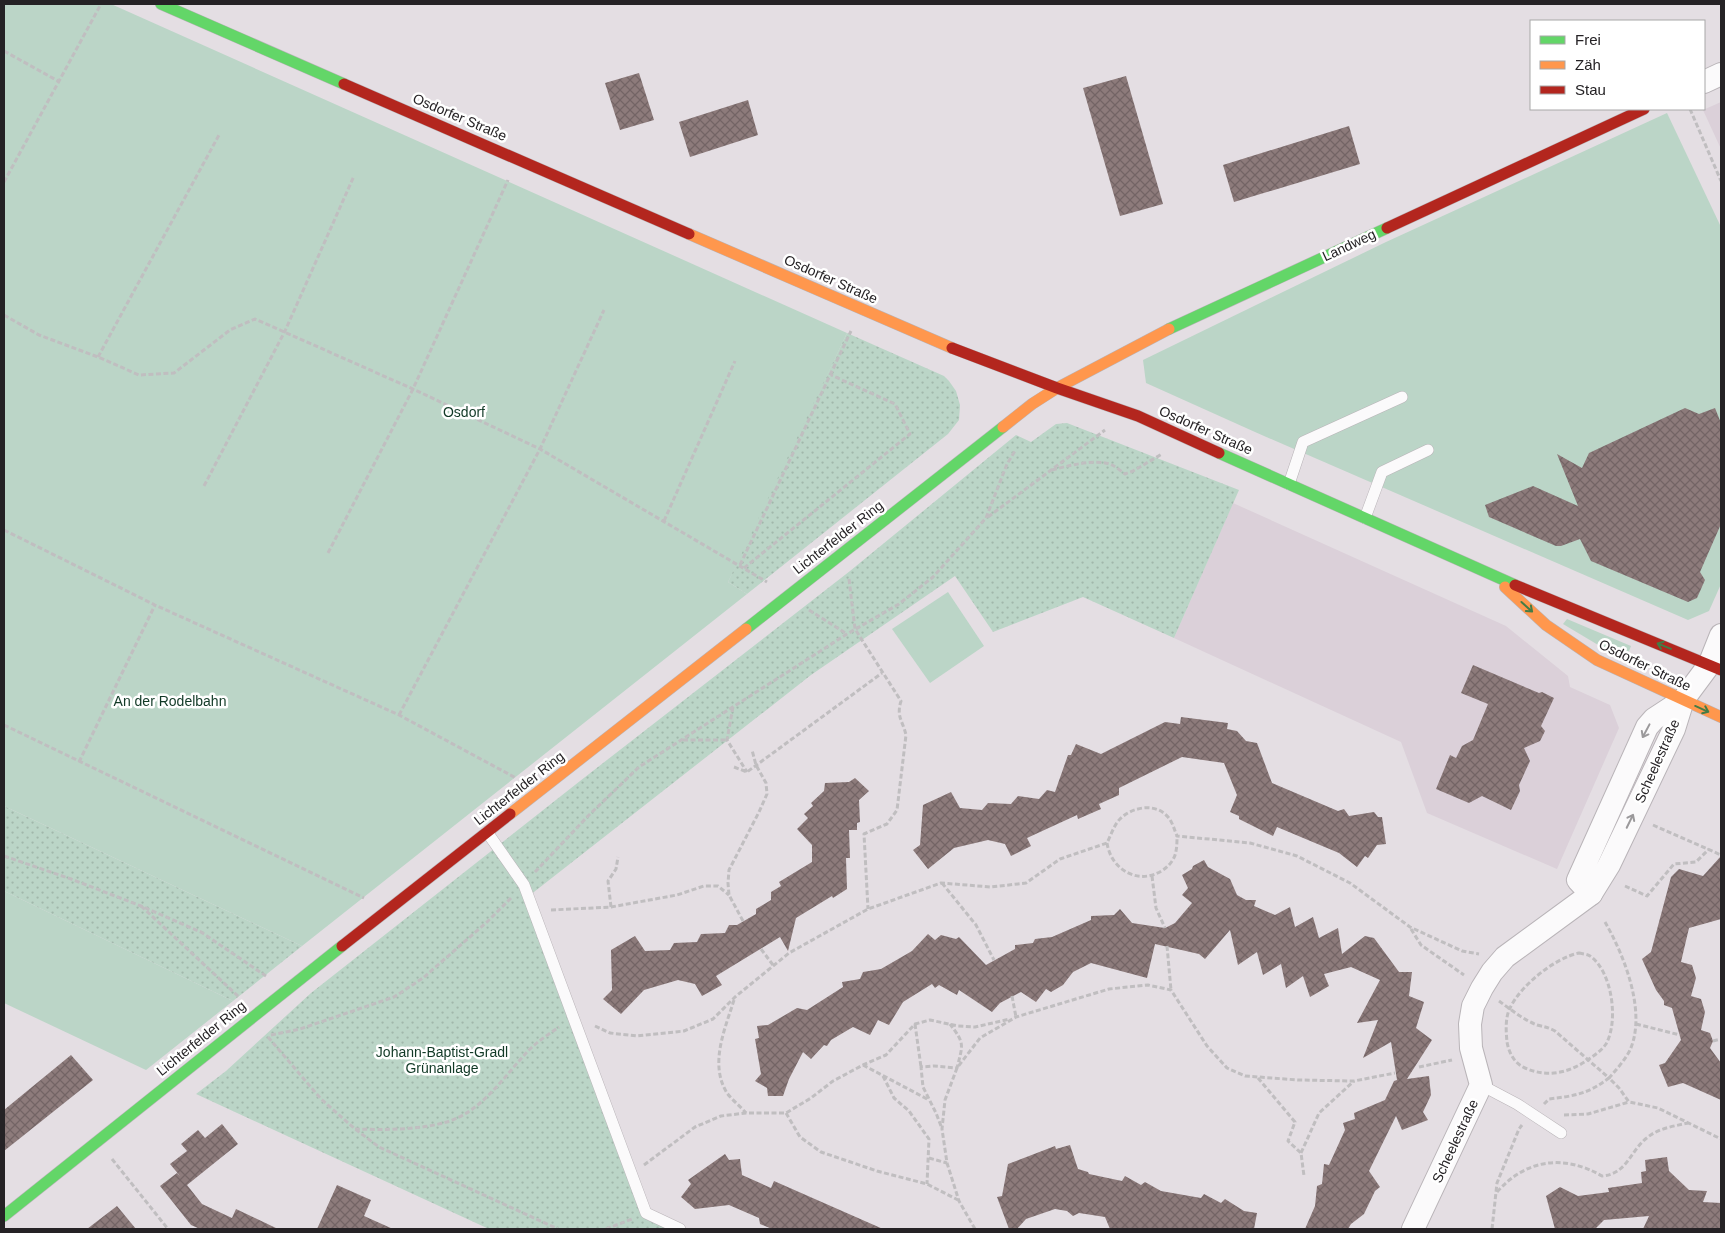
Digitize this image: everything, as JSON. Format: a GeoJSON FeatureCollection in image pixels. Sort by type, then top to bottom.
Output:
{"type":"FeatureCollection","features":[{"type":"Feature","properties":{"kind":"street","name":"Osdorfer Straße"},"geometry":{"type":"LineString","coordinates":[[161,4],[954,349],[1138,416],[1491,575],[1715,668]]}},
{"type":"Feature","properties":{"kind":"street"},"geometry":{"type":"LineString","coordinates":[[1705,82],[1721,74]]}},
{"type":"Feature","properties":{"kind":"street","name":"Landweg"},"geometry":{"type":"LineString","coordinates":[[1058,388],[1160,332],[1642,110]]}},
{"type":"Feature","properties":{"kind":"street","name":"Lichterfelder Ring"},"geometry":{"type":"LineString","coordinates":[[4,1216],[487,832],[1032,404],[1058,388]]}},
{"type":"Feature","properties":{"kind":"street","name":"Osdorfer Straße"},"geometry":{"type":"LineString","coordinates":[[1491,575],[1546,625],[1597,660],[1721,718]]}},
{"type":"Feature","properties":{"kind":"street","name":"Scheelestraße"},"geometry":{"type":"LineString","coordinates":[[1413,1229],[1481,1085],[1472,1055],[1470,1024],[1473,1006],[1482,988],[1504,957],[1591,894],[1609,865],[1674,729],[1683,700],[1715,668],[1721,635]]}},
{"type":"Feature","properties":{"kind":"lane"},"geometry":{"type":"LineString","coordinates":[[1289,484],[1303,442],[1402,397]]}},
{"type":"Feature","properties":{"kind":"lane"},"geometry":{"type":"LineString","coordinates":[[1364,518],[1382,472],[1428,450]]}},
{"type":"Feature","properties":{"kind":"lane"},"geometry":{"type":"LineString","coordinates":[[487,832],[524,885],[646,1213],[680,1229]]}},
{"type":"Feature","properties":{"kind":"lane"},"geometry":{"type":"LineString","coordinates":[[1481,1085],[1517,1104],[1561,1133]]}},
{"type":"Feature","properties":{"kind":"path"},"geometry":{"type":"LineString","coordinates":[[4,182],[102,4]]}},
{"type":"Feature","properties":{"kind":"path"},"geometry":{"type":"LineString","coordinates":[[4,51],[58,81]]}},
{"type":"Feature","properties":{"kind":"path"},"geometry":{"type":"LineString","coordinates":[[1690,110],[1721,181]]}},
{"type":"Feature","properties":{"kind":"path"},"geometry":{"type":"LineString","coordinates":[[98,357],[219,135]]}},
{"type":"Feature","properties":{"kind":"path"},"geometry":{"type":"LineString","coordinates":[[204,486],[285,331],[354,176]]}},
{"type":"Feature","properties":{"kind":"path"},"geometry":{"type":"LineString","coordinates":[[328,553],[413,389],[509,178]]}},
{"type":"Feature","properties":{"kind":"path"},"geometry":{"type":"LineString","coordinates":[[398,715],[540,449],[604,310]]}},
{"type":"Feature","properties":{"kind":"path"},"geometry":{"type":"LineString","coordinates":[[4,315],[39,334],[139,375],[174,373],[230,330],[255,319],[413,389],[540,449],[762,579]]}},
{"type":"Feature","properties":{"kind":"path"},"geometry":{"type":"LineString","coordinates":[[742,566],[851,331]]}},
{"type":"Feature","properties":{"kind":"path"},"geometry":{"type":"LineString","coordinates":[[664,521],[735,361]]}},
{"type":"Feature","properties":{"kind":"path"},"geometry":{"type":"LineString","coordinates":[[742,566],[910,434],[895,404],[831,375]]}},
{"type":"Feature","properties":{"kind":"path"},"geometry":{"type":"LineString","coordinates":[[558,1229],[379,1147],[355,1129],[321,1098],[267,1036],[300,1029],[394,997],[423,978],[487,922],[639,767],[847,634],[899,604],[933,577],[986,518],[1110,427]]}},
{"type":"Feature","properties":{"kind":"path"},"geometry":{"type":"LineString","coordinates":[[986,518],[1007,464],[1017,448]]}},
{"type":"Feature","properties":{"kind":"path"},"geometry":{"type":"LineString","coordinates":[[1049,471],[1071,466],[1100,463],[1111,464],[1125,474],[1166,451]]}},
{"type":"Feature","properties":{"kind":"path"},"geometry":{"type":"LineString","coordinates":[[4,530],[155,604],[398,715],[521,780]]}},
{"type":"Feature","properties":{"kind":"path"},"geometry":{"type":"LineString","coordinates":[[848,574],[855,629],[901,701],[898,710],[899,719],[906,735],[897,810],[886,824],[864,834],[868,908]]}},
{"type":"Feature","properties":{"kind":"path"},"geometry":{"type":"LineString","coordinates":[[79,762],[155,604]]}},
{"type":"Feature","properties":{"kind":"path"},"geometry":{"type":"LineString","coordinates":[[805,608],[847,634]]}},
{"type":"Feature","properties":{"kind":"path"},"geometry":{"type":"LineString","coordinates":[[869,662],[874,659]]}},
{"type":"Feature","properties":{"kind":"path"},"geometry":{"type":"LineString","coordinates":[[747,772],[882,673]]}},
{"type":"Feature","properties":{"kind":"path"},"geometry":{"type":"LineString","coordinates":[[733,706],[727,740],[747,772]]}},
{"type":"Feature","properties":{"kind":"path"},"geometry":{"type":"LineString","coordinates":[[4,725],[369,901]]}},
{"type":"Feature","properties":{"kind":"path"},"geometry":{"type":"LineString","coordinates":[[680,740],[727,740]]}},
{"type":"Feature","properties":{"kind":"path"},"geometry":{"type":"LineString","coordinates":[[729,895],[729,870],[767,794],[766,783],[756,765],[752,750]]}},
{"type":"Feature","properties":{"kind":"path"},"geometry":{"type":"LineString","coordinates":[[734,767],[747,772]]}},
{"type":"Feature","properties":{"kind":"path"},"geometry":{"type":"LineString","coordinates":[[355,1129],[389,1130],[420,1127],[450,1121],[481,1102],[530,1049],[573,1016],[610,1033],[637,1036],[684,1031],[713,1019],[735,997],[773,965],[790,953],[868,908],[941,883],[991,887],[1026,883],[1060,859],[1107,843],[1119,819],[1127,813],[1140,808],[1154,808],[1162,811],[1171,821],[1177,836],[1176,853],[1171,862],[1165,869],[1152,876],[1140,877],[1119,866],[1112,857],[1107,843]]}},
{"type":"Feature","properties":{"kind":"path"},"geometry":{"type":"LineString","coordinates":[[1650,824],[1721,854]]}},
{"type":"Feature","properties":{"kind":"path"},"geometry":{"type":"LineString","coordinates":[[1177,836],[1250,843],[1296,856],[1350,883],[1410,927],[1462,952],[1504,957]]}},
{"type":"Feature","properties":{"kind":"path"},"geometry":{"type":"LineString","coordinates":[[1625,886],[1647,896],[1674,864],[1696,862],[1708,849]]}},
{"type":"Feature","properties":{"kind":"path"},"geometry":{"type":"LineString","coordinates":[[4,856],[141,906],[201,932],[270,979]]}},
{"type":"Feature","properties":{"kind":"path"},"geometry":{"type":"LineString","coordinates":[[611,907],[608,881],[616,869],[618,857]]}},
{"type":"Feature","properties":{"kind":"path"},"geometry":{"type":"LineString","coordinates":[[1152,876],[1156,908],[1165,928]]}},
{"type":"Feature","properties":{"kind":"path"},"geometry":{"type":"LineString","coordinates":[[941,883],[976,925],[994,960]]}},
{"type":"Feature","properties":{"kind":"path"},"geometry":{"type":"LineString","coordinates":[[533,910],[611,907],[676,895],[704,886],[718,886],[729,895],[743,921]]}},
{"type":"Feature","properties":{"kind":"path"},"geometry":{"type":"LineString","coordinates":[[141,906],[239,997]]}},
{"type":"Feature","properties":{"kind":"path"},"geometry":{"type":"LineString","coordinates":[[1549,1110],[1542,1107],[1548,1099],[1572,1096],[1596,1089],[1609,1078],[1630,1050],[1636,1024],[1634,994],[1615,939],[1605,922]]}},
{"type":"Feature","properties":{"kind":"path"},"geometry":{"type":"LineString","coordinates":[[1410,927],[1421,945],[1450,964],[1509,1009],[1555,1032],[1609,1078],[1629,1102]]}},
{"type":"Feature","properties":{"kind":"path"},"geometry":{"type":"LineString","coordinates":[[1167,946],[1171,990],[1207,1046],[1227,1068],[1245,1076],[1298,1080],[1354,1081],[1395,1073]]}},
{"type":"Feature","properties":{"kind":"path"},"geometry":{"type":"LineString","coordinates":[[761,949],[773,965]]}},
{"type":"Feature","properties":{"kind":"path"},"geometry":{"type":"LineString","coordinates":[[1579,953],[1589,955],[1596,962],[1609,989],[1613,1006],[1613,1021],[1606,1044],[1599,1052],[1587,1060],[1571,1070],[1558,1074],[1546,1074],[1522,1067],[1514,1060],[1509,1051],[1506,1024],[1509,1009],[1519,994],[1554,964],[1579,953]]}},
{"type":"Feature","properties":{"kind":"path"},"geometry":{"type":"LineString","coordinates":[[632,1175],[695,1127],[721,1116],[746,1113],[786,1114],[833,1081],[863,1064],[886,1055],[914,1024],[930,1020],[975,1027],[1016,1017],[1109,989],[1148,985],[1171,990]]}},
{"type":"Feature","properties":{"kind":"path"},"geometry":{"type":"LineString","coordinates":[[1012,996],[1016,1017]]}},
{"type":"Feature","properties":{"kind":"path"},"geometry":{"type":"LineString","coordinates":[[735,997],[719,1050],[719,1072],[727,1092],[746,1113]]}},
{"type":"Feature","properties":{"kind":"path"},"geometry":{"type":"LineString","coordinates":[[957,1068],[980,1038],[1016,1017]]}},
{"type":"Feature","properties":{"kind":"path"},"geometry":{"type":"LineString","coordinates":[[914,1024],[923,1087],[942,1129],[947,1163],[960,1201],[975,1229]]}},
{"type":"Feature","properties":{"kind":"path"},"geometry":{"type":"LineString","coordinates":[[942,1129],[945,1100],[962,1049],[961,1038],[950,1024]]}},
{"type":"Feature","properties":{"kind":"path"},"geometry":{"type":"LineString","coordinates":[[1636,1024],[1680,1035]]}},
{"type":"Feature","properties":{"kind":"path"},"geometry":{"type":"LineString","coordinates":[[1713,1041],[1721,1039]]}},
{"type":"Feature","properties":{"kind":"path"},"geometry":{"type":"LineString","coordinates":[[1419,1067],[1472,1055]]}},
{"type":"Feature","properties":{"kind":"path"},"geometry":{"type":"LineString","coordinates":[[863,1064],[929,1101]]}},
{"type":"Feature","properties":{"kind":"path"},"geometry":{"type":"LineString","coordinates":[[920,1067],[957,1068]]}},
{"type":"Feature","properties":{"kind":"path"},"geometry":{"type":"LineString","coordinates":[[883,1076],[894,1098],[909,1111],[929,1139],[927,1184]]}},
{"type":"Feature","properties":{"kind":"path"},"geometry":{"type":"LineString","coordinates":[[1257,1077],[1295,1122],[1288,1141],[1301,1153]]}},
{"type":"Feature","properties":{"kind":"path"},"geometry":{"type":"LineString","coordinates":[[1304,1176],[1301,1153],[1319,1113],[1354,1081]]}},
{"type":"Feature","properties":{"kind":"path"},"geometry":{"type":"LineString","coordinates":[[1556,1112],[1563,1115],[1588,1114],[1629,1102],[1658,1108],[1721,1139]]}},
{"type":"Feature","properties":{"kind":"path"},"geometry":{"type":"LineString","coordinates":[[786,1114],[800,1137],[821,1152],[877,1171],[927,1184],[960,1201]]}},
{"type":"Feature","properties":{"kind":"path"},"geometry":{"type":"LineString","coordinates":[[1492,1229],[1497,1183],[1519,1129],[1532,1114]]}},
{"type":"Feature","properties":{"kind":"path"},"geometry":{"type":"LineString","coordinates":[[1496,1193],[1511,1178],[1536,1165],[1574,1163],[1588,1167],[1602,1176],[1613,1174],[1624,1167],[1638,1147],[1656,1131],[1689,1123]]}},
{"type":"Feature","properties":{"kind":"path"},"geometry":{"type":"LineString","coordinates":[[112,1158],[168,1229]]}},
{"type":"Feature","properties":{"kind":"path"},"geometry":{"type":"LineString","coordinates":[[929,1158],[947,1163]]}},
{"type":"Feature","properties":{"kind":"path"},"geometry":{"type":"LineString","coordinates":[[606,1229],[646,1213]]}},
{"type":"Feature","properties":{"kind":"shaded area"},"geometry":{"type":"Polygon","coordinates":[[[1721,102],[1721,149],[1703,110],[1721,102]]]}},
{"type":"Feature","properties":{"kind":"shaded area"},"geometry":{"type":"Polygon","coordinates":[[[1233,503],[1506,626],[1568,676],[1570,687],[1610,705],[1619,728],[1557,869],[1427,813],[1401,742],[1174,638],[1233,503]]]}},
{"type":"Feature","properties":{"kind":"green space","name":"Osdorf"},"geometry":{"type":"Polygon","coordinates":[[[4,4],[111,4],[847,333],[756,527],[728,582],[747,594],[302,946],[4,806],[4,4]]]}},
{"type":"Feature","properties":{"kind":"green space"},"geometry":{"type":"Polygon","coordinates":[[[1667,113],[1721,227],[1721,584],[1709,611],[1688,620],[1146,383],[1143,360],[1386,242],[1667,113]]]}},
{"type":"Feature","properties":{"kind":"green space"},"geometry":{"type":"Polygon","coordinates":[[[847,333],[944,376],[956,391],[960,405],[959,420],[948,434],[747,594],[728,582],[847,333]]]}},
{"type":"Feature","properties":{"kind":"green space","name":"Johann-Baptist-Gradl Grünanlage"},"geometry":{"type":"Polygon","coordinates":[[[1067,423],[1239,490],[1174,638],[1083,597],[993,632],[955,576],[811,675],[525,899],[642,1215],[671,1229],[489,1229],[196,1094],[226,1071],[311,993],[850,571],[1016,435],[1031,442],[1056,424],[1067,423]]]}},
{"type":"Feature","properties":{"kind":"green space"},"geometry":{"type":"Polygon","coordinates":[[[948,592],[984,646],[930,683],[892,629],[948,592]]]}},
{"type":"Feature","properties":{"kind":"green space"},"geometry":{"type":"Polygon","coordinates":[[[1567,619],[1631,646],[1625,661],[1563,624],[1567,619]]]}},
{"type":"Feature","properties":{"kind":"green space"},"geometry":{"type":"Polygon","coordinates":[[[4,806],[302,946],[233,1001],[4,891],[4,806]]]}},
{"type":"Feature","properties":{"kind":"green space"},"geometry":{"type":"Polygon","coordinates":[[[4,891],[233,1001],[146,1070],[4,1003],[4,891]]]}},
{"type":"Feature","properties":{"kind":"building"},"geometry":{"type":"Polygon","coordinates":[[[639,73],[654,120],[620,130],[605,83],[639,73]]]}},
{"type":"Feature","properties":{"kind":"building"},"geometry":{"type":"Polygon","coordinates":[[[1126,76],[1163,204],[1120,216],[1083,88],[1126,76]]]}},
{"type":"Feature","properties":{"kind":"building"},"geometry":{"type":"Polygon","coordinates":[[[748,100],[758,135],[690,157],[679,122],[748,100]]]}},
{"type":"Feature","properties":{"kind":"building"},"geometry":{"type":"Polygon","coordinates":[[[1349,126],[1360,164],[1234,202],[1223,165],[1349,126]]]}},
{"type":"Feature","properties":{"kind":"building"},"geometry":{"type":"Polygon","coordinates":[[[1685,408],[1699,414],[1715,408],[1721,423],[1721,524],[1700,572],[1705,580],[1697,598],[1688,602],[1591,561],[1580,539],[1556,546],[1489,517],[1485,505],[1533,486],[1578,506],[1557,454],[1582,468],[1589,453],[1685,408]]]}},
{"type":"Feature","properties":{"kind":"building"},"geometry":{"type":"Polygon","coordinates":[[[1473,665],[1554,698],[1541,726],[1545,731],[1540,741],[1524,748],[1530,761],[1519,785],[1520,791],[1511,810],[1482,796],[1469,803],[1436,789],[1450,755],[1456,758],[1462,746],[1473,740],[1488,704],[1461,693],[1473,665]]]}},
{"type":"Feature","properties":{"kind":"building"},"geometry":{"type":"Polygon","coordinates":[[[1181,717],[1228,723],[1227,729],[1237,731],[1246,741],[1257,743],[1272,783],[1338,811],[1344,809],[1349,816],[1374,812],[1378,817],[1382,817],[1386,844],[1377,845],[1368,858],[1365,856],[1357,867],[1339,853],[1277,827],[1273,836],[1239,819],[1239,816],[1230,812],[1237,795],[1224,763],[1182,757],[1119,788],[1119,795],[1099,804],[1101,809],[1078,819],[1077,815],[1027,838],[1031,846],[1011,856],[1005,844],[988,840],[954,848],[928,869],[913,850],[920,845],[923,805],[951,792],[960,808],[982,810],[988,803],[1011,804],[1018,796],[1039,799],[1047,790],[1055,792],[1068,755],[1071,755],[1076,744],[1101,754],[1165,722],[1180,724],[1181,717]]]}},
{"type":"Feature","properties":{"kind":"building"},"geometry":{"type":"Polygon","coordinates":[[[855,778],[869,791],[859,800],[860,822],[857,823],[857,830],[849,830],[850,858],[846,858],[847,889],[796,918],[788,951],[780,937],[716,976],[722,985],[702,996],[695,984],[678,980],[644,990],[621,1014],[603,999],[612,990],[611,950],[635,936],[645,951],[670,950],[674,943],[697,942],[701,934],[725,933],[729,925],[737,925],[756,914],[756,909],[771,900],[771,892],[781,886],[779,882],[812,862],[812,845],[797,829],[808,818],[804,814],[813,806],[811,803],[824,791],[825,783],[849,782],[855,778]]]}},
{"type":"Feature","properties":{"kind":"building"},"geometry":{"type":"Polygon","coordinates":[[[1721,856],[1721,919],[1689,928],[1681,962],[1692,965],[1696,978],[1691,996],[1701,999],[1705,1012],[1701,1030],[1710,1033],[1713,1041],[1710,1048],[1721,1063],[1721,1100],[1683,1083],[1668,1087],[1659,1065],[1665,1063],[1681,1040],[1672,1008],[1664,1005],[1664,1001],[1656,990],[1642,959],[1651,952],[1671,877],[1679,869],[1703,876],[1721,856]]]}},
{"type":"Feature","properties":{"kind":"building"},"geometry":{"type":"Polygon","coordinates":[[[1204,860],[1208,867],[1230,879],[1237,895],[1246,900],[1256,900],[1254,906],[1275,915],[1290,907],[1295,927],[1313,917],[1319,938],[1338,928],[1342,954],[1365,936],[1374,938],[1399,972],[1412,972],[1409,996],[1424,1002],[1416,1028],[1432,1040],[1407,1079],[1429,1076],[1431,1095],[1423,1112],[1428,1120],[1402,1130],[1396,1116],[1369,1171],[1380,1187],[1375,1191],[1364,1214],[1351,1224],[1348,1229],[1305,1229],[1315,1206],[1317,1186],[1322,1184],[1324,1164],[1329,1165],[1345,1130],[1343,1123],[1355,1119],[1354,1113],[1385,1100],[1394,1081],[1397,1080],[1391,1042],[1363,1058],[1378,1020],[1357,1023],[1380,980],[1351,967],[1324,974],[1329,986],[1310,997],[1303,976],[1286,988],[1281,964],[1263,975],[1257,952],[1238,965],[1230,930],[1205,959],[1199,954],[1155,944],[1147,978],[1091,963],[1073,972],[1063,985],[1051,992],[1046,989],[1036,1002],[1021,992],[1000,1003],[992,1012],[959,990],[957,995],[939,985],[935,988],[932,984],[903,1002],[889,1025],[878,1020],[870,1035],[853,1027],[831,1040],[827,1046],[824,1045],[811,1059],[803,1052],[789,1079],[783,1096],[768,1096],[767,1088],[755,1081],[761,1074],[755,1039],[759,1038],[757,1026],[768,1025],[797,1008],[807,1010],[843,987],[842,982],[860,979],[863,972],[881,969],[912,951],[928,934],[935,940],[941,935],[956,939],[959,937],[986,965],[1015,949],[1015,945],[1033,943],[1035,939],[1052,937],[1091,920],[1091,916],[1114,915],[1120,909],[1132,923],[1165,928],[1175,923],[1192,903],[1182,895],[1188,888],[1182,875],[1204,860]]]}},
{"type":"Feature","properties":{"kind":"building"},"geometry":{"type":"Polygon","coordinates":[[[71,1055],[93,1080],[4,1151],[4,1110],[71,1055]]]}},
{"type":"Feature","properties":{"kind":"building"},"geometry":{"type":"Polygon","coordinates":[[[222,1124],[238,1144],[187,1185],[202,1204],[232,1218],[236,1209],[278,1229],[200,1229],[191,1225],[160,1186],[177,1173],[180,1176],[170,1164],[187,1151],[181,1144],[198,1130],[205,1138],[222,1124]]]}},
{"type":"Feature","properties":{"kind":"building"},"geometry":{"type":"Polygon","coordinates":[[[1070,1145],[1078,1169],[1089,1174],[1122,1181],[1125,1176],[1141,1185],[1145,1182],[1161,1191],[1201,1198],[1204,1194],[1221,1203],[1225,1199],[1244,1211],[1257,1213],[1254,1229],[1110,1229],[1105,1217],[1079,1213],[1073,1216],[1067,1211],[1055,1209],[1026,1219],[1017,1229],[1009,1229],[997,1197],[1002,1196],[1008,1164],[1055,1146],[1056,1149],[1070,1145]]]}},
{"type":"Feature","properties":{"kind":"building"},"geometry":{"type":"Polygon","coordinates":[[[725,1154],[729,1160],[740,1159],[742,1175],[771,1188],[774,1181],[883,1229],[772,1229],[760,1224],[759,1218],[729,1205],[695,1209],[681,1197],[691,1184],[688,1180],[725,1154]]]}},
{"type":"Feature","properties":{"kind":"building"},"geometry":{"type":"Polygon","coordinates":[[[1667,1157],[1669,1171],[1689,1190],[1707,1191],[1703,1202],[1721,1203],[1721,1229],[1643,1229],[1649,1216],[1604,1220],[1595,1229],[1555,1229],[1546,1196],[1560,1187],[1578,1196],[1609,1192],[1608,1188],[1642,1183],[1641,1172],[1646,1171],[1645,1160],[1667,1157]]]}},
{"type":"Feature","properties":{"kind":"building"},"geometry":{"type":"Polygon","coordinates":[[[337,1185],[371,1200],[364,1216],[393,1229],[317,1229],[337,1185]]]}},
{"type":"Feature","properties":{"kind":"building"},"geometry":{"type":"Polygon","coordinates":[[[117,1206],[136,1229],[87,1229],[117,1206]]]}},
{"type":"Feature","properties":{"kind":"traffic: fast"},"geometry":{"type":"LineString","coordinates":[[161,4],[344,84]]}},
{"type":"Feature","properties":{"kind":"traffic: fast"},"geometry":{"type":"LineString","coordinates":[[1169,329],[1387,228]]}},
{"type":"Feature","properties":{"kind":"traffic: fast"},"geometry":{"type":"LineString","coordinates":[[746,629],[1003,427]]}},
{"type":"Feature","properties":{"kind":"traffic: fast"},"geometry":{"type":"LineString","coordinates":[[1219,453],[1515,585]]}},
{"type":"Feature","properties":{"kind":"traffic: fast"},"geometry":{"type":"LineString","coordinates":[[4,1216],[342,946]]}},
{"type":"Feature","properties":{"kind":"traffic: slow"},"geometry":{"type":"LineString","coordinates":[[689,234],[952,348]]}},
{"type":"Feature","properties":{"kind":"traffic: slow"},"geometry":{"type":"LineString","coordinates":[[1003,427],[1032,404],[1057,388],[1169,329]]}},
{"type":"Feature","properties":{"kind":"traffic: slow"},"geometry":{"type":"LineString","coordinates":[[1505,587],[1546,625],[1597,660],[1721,717]]}},
{"type":"Feature","properties":{"kind":"traffic: slow"},"geometry":{"type":"LineString","coordinates":[[510,814],[746,629]]}},
{"type":"Feature","properties":{"kind":"traffic: jam"},"geometry":{"type":"LineString","coordinates":[[344,84],[689,234]]}},
{"type":"Feature","properties":{"kind":"traffic: jam"},"geometry":{"type":"LineString","coordinates":[[1387,228],[1642,110]]}},
{"type":"Feature","properties":{"kind":"traffic: jam"},"geometry":{"type":"LineString","coordinates":[[952,348],[1057,388],[1138,416],[1219,453]]}},
{"type":"Feature","properties":{"kind":"traffic: jam"},"geometry":{"type":"LineString","coordinates":[[1515,585],[1721,670]]}},
{"type":"Feature","properties":{"kind":"traffic: jam"},"geometry":{"type":"LineString","coordinates":[[342,946],[510,814]]}},
{"type":"Feature","properties":{"kind":"park label","name":"An der Rodelbahn"},"geometry":{"type":"Point","coordinates":[170,701]}}]}
